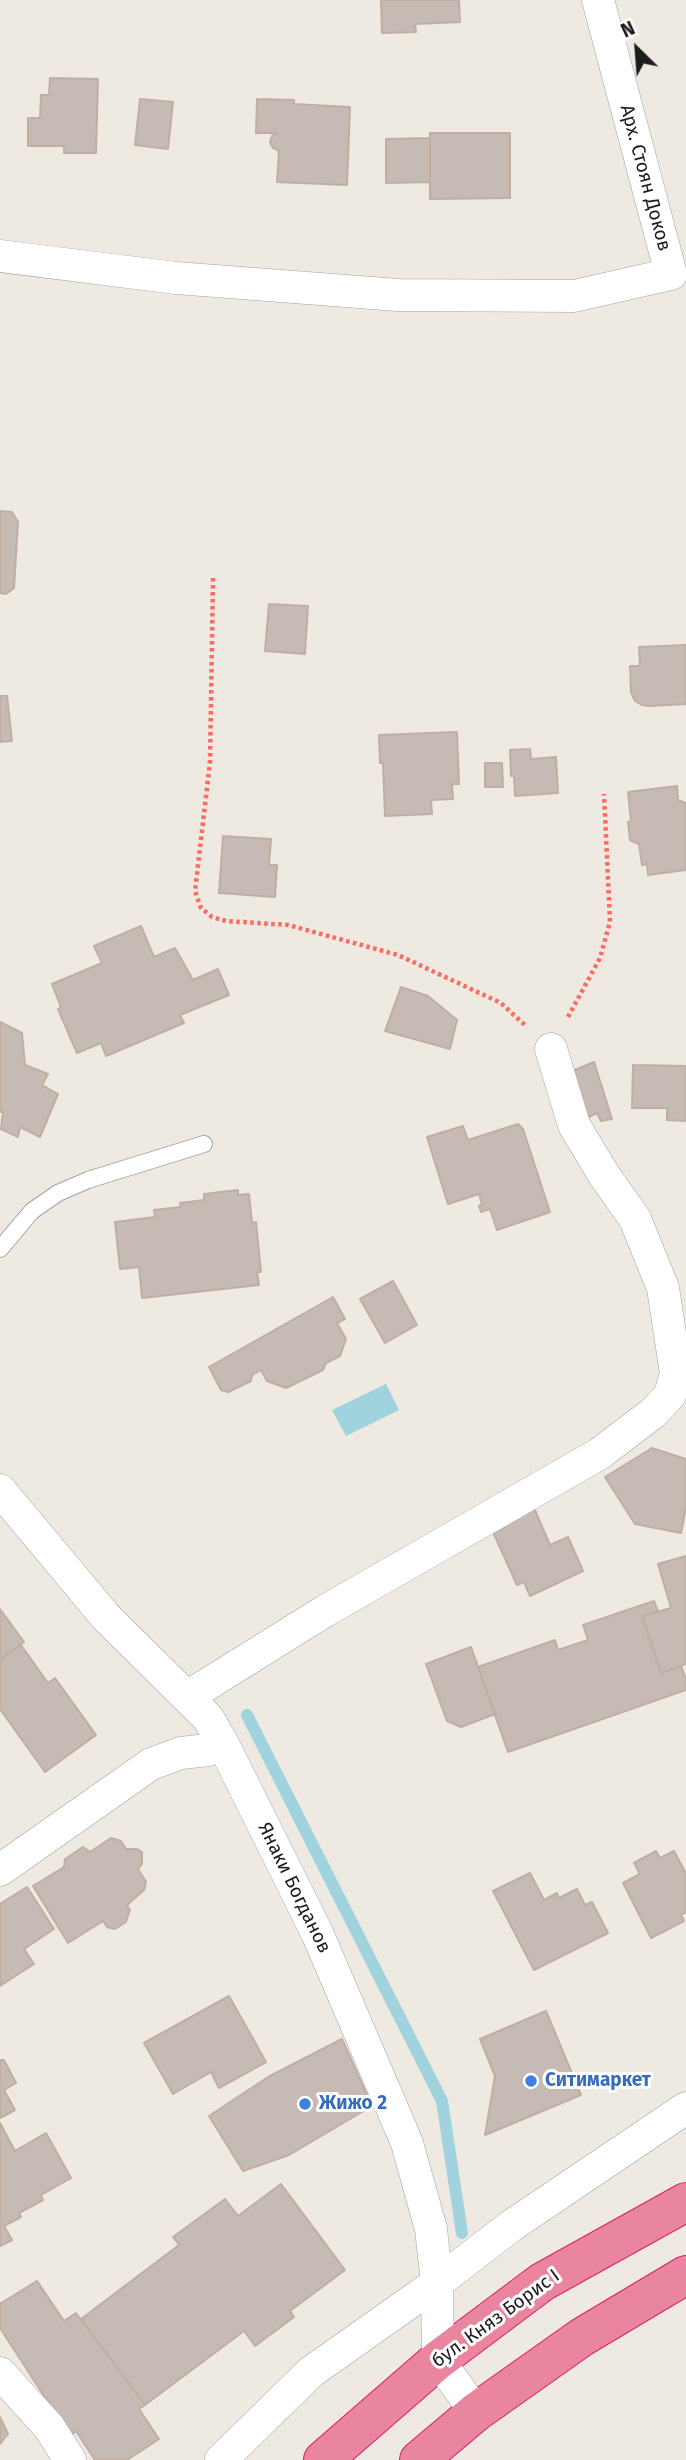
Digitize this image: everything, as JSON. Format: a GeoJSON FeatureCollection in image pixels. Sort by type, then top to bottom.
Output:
{"type":"FeatureCollection","features":[{"type":"Feature","properties":{"kind":"highway","name":"бул. Княз Борис I"},"geometry":{"type":"LineString","coordinates":[[323,2460],[438,2360],[542,2282],[686,2203]]}},
{"type":"Feature","properties":{"kind":"highway"},"geometry":{"type":"LineString","coordinates":[[419,2460],[476,2412],[582,2337],[686,2275]]}},
{"type":"Feature","properties":{"kind":"street","name":"Арх. Стоян Доков"},"geometry":{"type":"LineString","coordinates":[[0,256],[176,278],[398,295],[574,296],[671,274],[598,0]]}},
{"type":"Feature","properties":{"kind":"street"},"geometry":{"type":"LineString","coordinates":[[187,1697],[325,1611],[599,1454],[653,1413],[670,1395],[676,1373],[663,1288],[635,1219],[574,1125],[551,1049]]}},
{"type":"Feature","properties":{"kind":"street","name":"Янаки Богданов"},"geometry":{"type":"LineString","coordinates":[[0,1490],[106,1617],[208,1718],[223,1744],[318,1935],[407,2143],[431,2229],[437,2283],[438,2360]]}},
{"type":"Feature","properties":{"kind":"street"},"geometry":{"type":"LineString","coordinates":[[0,1870],[151,1765],[181,1753],[208,1750],[223,1744]]}},
{"type":"Feature","properties":{"kind":"street"},"geometry":{"type":"LineString","coordinates":[[221,2460],[311,2372],[437,2283],[511,2226],[686,2108]]}},
{"type":"Feature","properties":{"kind":"street"},"geometry":{"type":"LineString","coordinates":[[438,2360],[476,2412]]}},
{"type":"Feature","properties":{"kind":"street"},"geometry":{"type":"LineString","coordinates":[[0,2373],[49,2427],[70,2460]]}},
{"type":"Feature","properties":{"kind":"lane"},"geometry":{"type":"LineString","coordinates":[[0,1249],[32,1210],[58,1193],[88,1180],[204,1144]]}},
{"type":"Feature","properties":{"kind":"path"},"geometry":{"type":"LineString","coordinates":[[213,578],[210,762],[195,891],[201,908],[212,917],[226,921],[288,925],[398,955],[501,1003],[551,1049],[600,958],[610,922],[604,794]]}},
{"type":"Feature","properties":{"kind":"water"},"geometry":{"type":"Polygon","coordinates":[[[386,1384],[399,1410],[346,1436],[332,1410],[386,1384]]]}},
{"type":"Feature","properties":{"kind":"building"},"geometry":{"type":"Polygon","coordinates":[[[381,0],[459,0],[460,22],[415,24],[416,32],[382,33],[381,0]]]}},
{"type":"Feature","properties":{"kind":"building"},"geometry":{"type":"Polygon","coordinates":[[[50,78],[98,79],[96,153],[64,153],[64,146],[28,146],[28,118],[40,118],[41,95],[49,95],[50,78]]]}},
{"type":"Feature","properties":{"kind":"building"},"geometry":{"type":"Polygon","coordinates":[[[140,99],[173,102],[168,149],[135,145],[140,99]]]}},
{"type":"Feature","properties":{"kind":"building"},"geometry":{"type":"Polygon","coordinates":[[[257,99],[294,100],[294,104],[350,107],[347,185],[277,182],[279,151],[273,148],[270,142],[272,136],[278,133],[256,133],[257,99]]]}},
{"type":"Feature","properties":{"kind":"building"},"geometry":{"type":"Polygon","coordinates":[[[430,133],[510,133],[510,198],[430,199],[430,133]]]}},
{"type":"Feature","properties":{"kind":"building"},"geometry":{"type":"Polygon","coordinates":[[[430,138],[430,182],[386,183],[386,139],[430,138]]]}},
{"type":"Feature","properties":{"kind":"building"},"geometry":{"type":"Polygon","coordinates":[[[0,511],[12,512],[18,522],[14,588],[6,594],[0,593],[0,511]]]}},
{"type":"Feature","properties":{"kind":"building"},"geometry":{"type":"Polygon","coordinates":[[[269,604],[308,606],[305,654],[265,651],[269,604]]]}},
{"type":"Feature","properties":{"kind":"building"},"geometry":{"type":"Polygon","coordinates":[[[686,645],[686,704],[649,706],[635,701],[631,692],[630,666],[640,666],[639,647],[686,645]]]}},
{"type":"Feature","properties":{"kind":"building"},"geometry":{"type":"Polygon","coordinates":[[[0,696],[7,696],[12,741],[0,742],[0,696]]]}},
{"type":"Feature","properties":{"kind":"building"},"geometry":{"type":"Polygon","coordinates":[[[457,732],[459,784],[452,784],[453,799],[431,800],[432,814],[385,816],[379,735],[457,732]]]}},
{"type":"Feature","properties":{"kind":"building"},"geometry":{"type":"Polygon","coordinates":[[[530,749],[531,759],[556,757],[558,793],[515,796],[510,750],[530,749]]]}},
{"type":"Feature","properties":{"kind":"building"},"geometry":{"type":"Polygon","coordinates":[[[485,763],[502,763],[503,787],[485,787],[485,763]]]}},
{"type":"Feature","properties":{"kind":"building"},"geometry":{"type":"Polygon","coordinates":[[[677,786],[678,800],[686,803],[686,870],[648,875],[647,864],[642,865],[639,844],[630,840],[628,792],[677,786]]]}},
{"type":"Feature","properties":{"kind":"building"},"geometry":{"type":"Polygon","coordinates":[[[223,836],[271,839],[269,865],[277,865],[275,897],[219,893],[223,836]]]}},
{"type":"Feature","properties":{"kind":"building"},"geometry":{"type":"Polygon","coordinates":[[[141,926],[154,957],[175,948],[193,980],[218,969],[229,995],[180,1015],[184,1023],[106,1056],[101,1043],[77,1053],[58,1009],[61,1007],[52,984],[102,963],[94,946],[141,926]]]}},
{"type":"Feature","properties":{"kind":"building"},"geometry":{"type":"Polygon","coordinates":[[[401,987],[428,996],[457,1020],[450,1049],[385,1031],[401,987]]]}},
{"type":"Feature","properties":{"kind":"building"},"geometry":{"type":"Polygon","coordinates":[[[0,1022],[22,1033],[25,1065],[48,1074],[42,1085],[58,1094],[40,1137],[20,1127],[18,1137],[1,1129],[3,1112],[0,1112],[0,1022]]]}},
{"type":"Feature","properties":{"kind":"building"},"geometry":{"type":"Polygon","coordinates":[[[594,1062],[612,1119],[601,1121],[597,1113],[583,1120],[570,1072],[594,1062]]]}},
{"type":"Feature","properties":{"kind":"building"},"geometry":{"type":"Polygon","coordinates":[[[633,1065],[686,1066],[686,1121],[667,1120],[667,1108],[632,1108],[633,1065]]]}},
{"type":"Feature","properties":{"kind":"building"},"geometry":{"type":"Polygon","coordinates":[[[518,1124],[523,1129],[550,1212],[497,1230],[490,1209],[481,1212],[479,1194],[448,1204],[427,1137],[463,1126],[468,1140],[518,1124]]]}},
{"type":"Feature","properties":{"kind":"building"},"geometry":{"type":"Polygon","coordinates":[[[238,1190],[238,1195],[249,1194],[252,1223],[256,1222],[261,1272],[257,1272],[259,1285],[142,1298],[139,1267],[120,1269],[115,1222],[155,1217],[154,1210],[181,1207],[180,1203],[204,1200],[204,1194],[238,1190]]]}},
{"type":"Feature","properties":{"kind":"building"},"geometry":{"type":"Polygon","coordinates":[[[393,1281],[417,1325],[385,1343],[360,1299],[393,1281]]]}},
{"type":"Feature","properties":{"kind":"building"},"geometry":{"type":"Polygon","coordinates":[[[333,1297],[345,1319],[337,1323],[346,1339],[340,1356],[326,1363],[323,1370],[286,1388],[267,1381],[261,1370],[252,1375],[251,1381],[228,1392],[221,1390],[209,1367],[333,1297]]]}},
{"type":"Feature","properties":{"kind":"building"},"geometry":{"type":"Polygon","coordinates":[[[652,1448],[686,1459],[686,1507],[681,1533],[635,1524],[605,1477],[652,1448]]]}},
{"type":"Feature","properties":{"kind":"building"},"geometry":{"type":"Polygon","coordinates":[[[531,1501],[550,1545],[568,1537],[583,1571],[530,1596],[524,1582],[517,1585],[493,1532],[504,1528],[499,1516],[531,1501]]]}},
{"type":"Feature","properties":{"kind":"building"},"geometry":{"type":"Polygon","coordinates":[[[686,1556],[686,1664],[661,1673],[642,1616],[671,1608],[658,1564],[686,1556]]]}},
{"type":"Feature","properties":{"kind":"building"},"geometry":{"type":"Polygon","coordinates":[[[654,1601],[658,1611],[642,1616],[661,1673],[681,1666],[686,1679],[686,1690],[508,1752],[478,1667],[555,1640],[558,1650],[588,1640],[583,1625],[654,1601]]]}},
{"type":"Feature","properties":{"kind":"building"},"geometry":{"type":"Polygon","coordinates":[[[0,1609],[24,1642],[0,1660],[0,1609]]]}},
{"type":"Feature","properties":{"kind":"building"},"geometry":{"type":"Polygon","coordinates":[[[21,1645],[48,1683],[55,1678],[96,1735],[45,1772],[0,1709],[0,1660],[21,1645]]]}},
{"type":"Feature","properties":{"kind":"building"},"geometry":{"type":"Polygon","coordinates":[[[471,1647],[495,1714],[461,1727],[447,1721],[426,1664],[471,1647]]]}},
{"type":"Feature","properties":{"kind":"building"},"geometry":{"type":"Polygon","coordinates":[[[111,1838],[121,1841],[126,1849],[142,1852],[142,1864],[138,1869],[146,1882],[144,1890],[127,1905],[130,1910],[126,1922],[115,1929],[107,1927],[103,1921],[68,1943],[33,1886],[64,1867],[65,1859],[83,1847],[90,1852],[111,1838]]]}},
{"type":"Feature","properties":{"kind":"building"},"geometry":{"type":"Polygon","coordinates":[[[656,1851],[660,1858],[674,1851],[686,1874],[686,1912],[681,1915],[684,1921],[651,1938],[623,1883],[640,1874],[634,1863],[656,1851]]]}},
{"type":"Feature","properties":{"kind":"building"},"geometry":{"type":"Polygon","coordinates":[[[530,1873],[544,1900],[557,1893],[559,1898],[577,1889],[585,1905],[592,1902],[608,1933],[534,1970],[493,1891],[530,1873]]]}},
{"type":"Feature","properties":{"kind":"building"},"geometry":{"type":"Polygon","coordinates":[[[27,1887],[54,1929],[24,1949],[34,1964],[0,1986],[0,1904],[27,1887]]]}},
{"type":"Feature","properties":{"kind":"building"},"geometry":{"type":"Polygon","coordinates":[[[229,1996],[266,2062],[219,2088],[211,2072],[173,2094],[144,2043],[229,1996]]]}},
{"type":"Feature","properties":{"kind":"building"},"geometry":{"type":"Polygon","coordinates":[[[546,2011],[581,2095],[485,2135],[495,2076],[480,2039],[546,2011]]]}},
{"type":"Feature","properties":{"kind":"building"},"geometry":{"type":"Polygon","coordinates":[[[342,2039],[372,2106],[289,2155],[243,2171],[209,2116],[268,2077],[342,2039]]]}},
{"type":"Feature","properties":{"kind":"building"},"geometry":{"type":"Polygon","coordinates":[[[0,2060],[4,2060],[16,2083],[4,2090],[15,2110],[0,2118],[0,2060]]]}},
{"type":"Feature","properties":{"kind":"building"},"geometry":{"type":"Polygon","coordinates":[[[0,2123],[15,2151],[46,2133],[71,2178],[41,2195],[43,2200],[19,2213],[21,2217],[4,2226],[12,2240],[0,2246],[0,2123]]]}},
{"type":"Feature","properties":{"kind":"building"},"geometry":{"type":"Polygon","coordinates":[[[281,2184],[345,2270],[290,2311],[294,2317],[255,2346],[244,2331],[145,2405],[81,2319],[179,2245],[173,2237],[225,2199],[238,2216],[281,2184]]]}},
{"type":"Feature","properties":{"kind":"building"},"geometry":{"type":"Polygon","coordinates":[[[37,2281],[64,2321],[76,2313],[145,2405],[139,2409],[159,2439],[127,2460],[95,2460],[76,2431],[70,2436],[0,2328],[0,2304],[37,2281]]]}},
{"type":"Feature","properties":{"kind":"building"},"geometry":{"type":"Polygon","coordinates":[[[0,2417],[8,2434],[0,2444],[0,2417]]]}},
{"type":"Feature","properties":{"kind":"waterway"},"geometry":{"type":"LineString","coordinates":[[247,1715],[442,2101],[462,2233]]}},
{"type":"Feature","properties":{"kind":"place","name":"Ситимаркет"},"geometry":{"type":"Point","coordinates":[531,2081]}},
{"type":"Feature","properties":{"kind":"place","name":"Жижо 2"},"geometry":{"type":"Point","coordinates":[305,2104]}}]}
